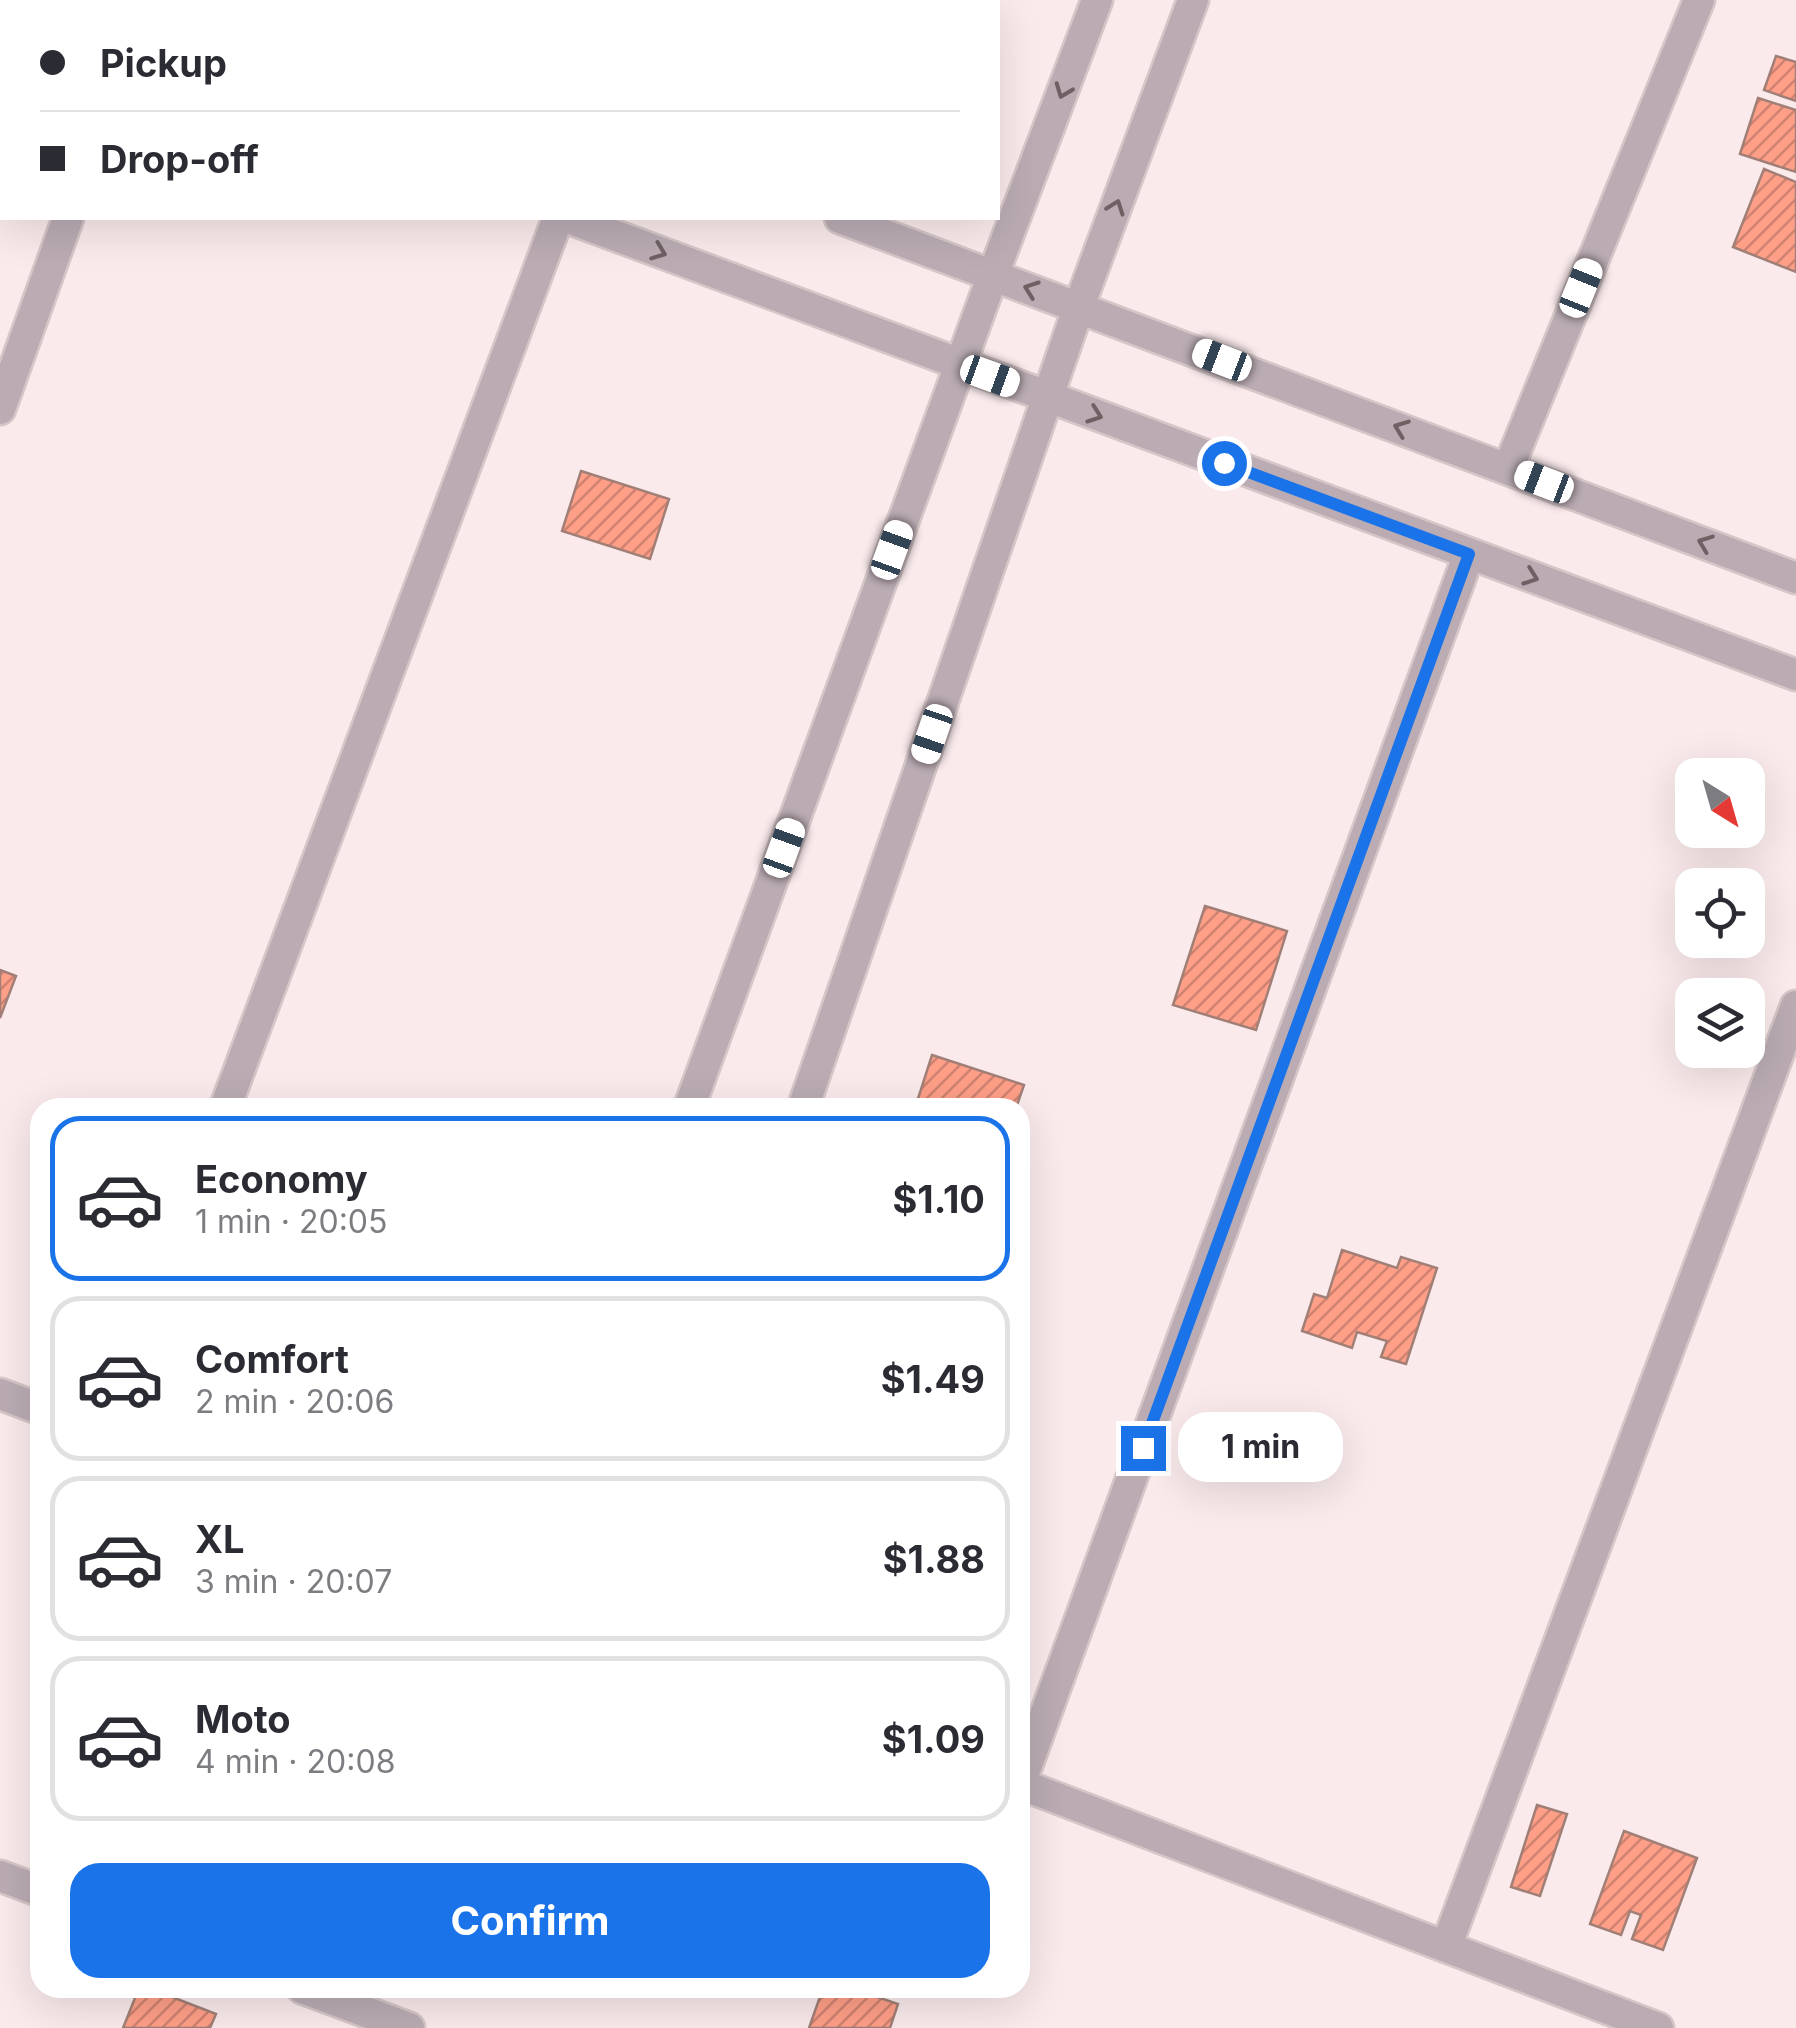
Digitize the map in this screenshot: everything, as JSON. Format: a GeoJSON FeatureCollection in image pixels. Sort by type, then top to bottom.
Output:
{"type":"FeatureCollection","features":[{"type":"Feature","properties":{"kind":"street"},"geometry":{"type":"LineString","coordinates":[[693,1098],[993,275],[1098,0]]}},
{"type":"Feature","properties":{"kind":"street"},"geometry":{"type":"LineString","coordinates":[[806,1098],[1079,306],[1193,0]]}},
{"type":"Feature","properties":{"kind":"street"},"geometry":{"type":"LineString","coordinates":[[1508,468],[1699,0]]}},
{"type":"Feature","properties":{"kind":"street"},"geometry":{"type":"LineString","coordinates":[[0,409],[67,220]]}},
{"type":"Feature","properties":{"kind":"street"},"geometry":{"type":"LineString","coordinates":[[228,1098],[557,220]]}},
{"type":"Feature","properties":{"kind":"street"},"geometry":{"type":"LineString","coordinates":[[573,220],[1796,675]]}},
{"type":"Feature","properties":{"kind":"street"},"geometry":{"type":"LineString","coordinates":[[845,220],[1796,578]]}},
{"type":"Feature","properties":{"kind":"street"},"geometry":{"type":"LineString","coordinates":[[1030,1757],[1469,554]]}},
{"type":"Feature","properties":{"kind":"street"},"geometry":{"type":"LineString","coordinates":[[1446,1947],[1796,1006]]}},
{"type":"Feature","properties":{"kind":"street"},"geometry":{"type":"LineString","coordinates":[[0,1394],[30,1405]]}},
{"type":"Feature","properties":{"kind":"street"},"geometry":{"type":"LineString","coordinates":[[1030,1788],[1658,2028]]}},
{"type":"Feature","properties":{"kind":"street"},"geometry":{"type":"LineString","coordinates":[[0,1876],[30,1887]]}},
{"type":"Feature","properties":{"kind":"street"},"geometry":{"type":"LineString","coordinates":[[332,1998],[408,2028]]}},
{"type":"Feature","properties":{"kind":"building"},"geometry":{"type":"Polygon","coordinates":[[[1776,56],[1796,62],[1796,101],[1764,90],[1776,56]]]}},
{"type":"Feature","properties":{"kind":"building"},"geometry":{"type":"Polygon","coordinates":[[[1758,98],[1796,110],[1796,172],[1740,154],[1758,98]]]}},
{"type":"Feature","properties":{"kind":"building"},"geometry":{"type":"Polygon","coordinates":[[[1764,169],[1796,182],[1796,272],[1733,247],[1764,169]]]}},
{"type":"Feature","properties":{"kind":"building"},"geometry":{"type":"Polygon","coordinates":[[[581,471],[669,499],[650,559],[562,531],[581,471]]]}},
{"type":"Feature","properties":{"kind":"building"},"geometry":{"type":"Polygon","coordinates":[[[1205,906],[1287,931],[1256,1030],[1173,1005],[1205,906]]]}},
{"type":"Feature","properties":{"kind":"building"},"geometry":{"type":"Polygon","coordinates":[[[0,970],[16,976],[0,1018],[0,970]]]}},
{"type":"Feature","properties":{"kind":"building"},"geometry":{"type":"Polygon","coordinates":[[[932,1055],[1024,1085],[1019,1098],[918,1098],[932,1055]]]}},
{"type":"Feature","properties":{"kind":"building"},"geometry":{"type":"Polygon","coordinates":[[[1342,1250],[1397,1268],[1401,1257],[1437,1268],[1406,1364],[1381,1357],[1387,1341],[1357,1332],[1352,1348],[1302,1331],[1314,1294],[1327,1298],[1342,1250]]]}},
{"type":"Feature","properties":{"kind":"building"},"geometry":{"type":"Polygon","coordinates":[[[1537,1805],[1567,1814],[1540,1896],[1511,1887],[1537,1805]]]}},
{"type":"Feature","properties":{"kind":"building"},"geometry":{"type":"Polygon","coordinates":[[[1624,1831],[1697,1858],[1663,1950],[1632,1939],[1641,1915],[1630,1911],[1621,1935],[1590,1924],[1624,1831]]]}},
{"type":"Feature","properties":{"kind":"building"},"geometry":{"type":"Polygon","coordinates":[[[135,1998],[175,1998],[216,2014],[210,2028],[123,2028],[135,1998]]]}},
{"type":"Feature","properties":{"kind":"building"},"geometry":{"type":"Polygon","coordinates":[[[820,1998],[880,1998],[898,2004],[890,2028],[809,2028],[820,1998]]]}},
{"type":"Feature","properties":{"kind":"route"},"geometry":{"type":"LineString","coordinates":[[1143,1448],[1469,554],[1224,463]]}}]}
